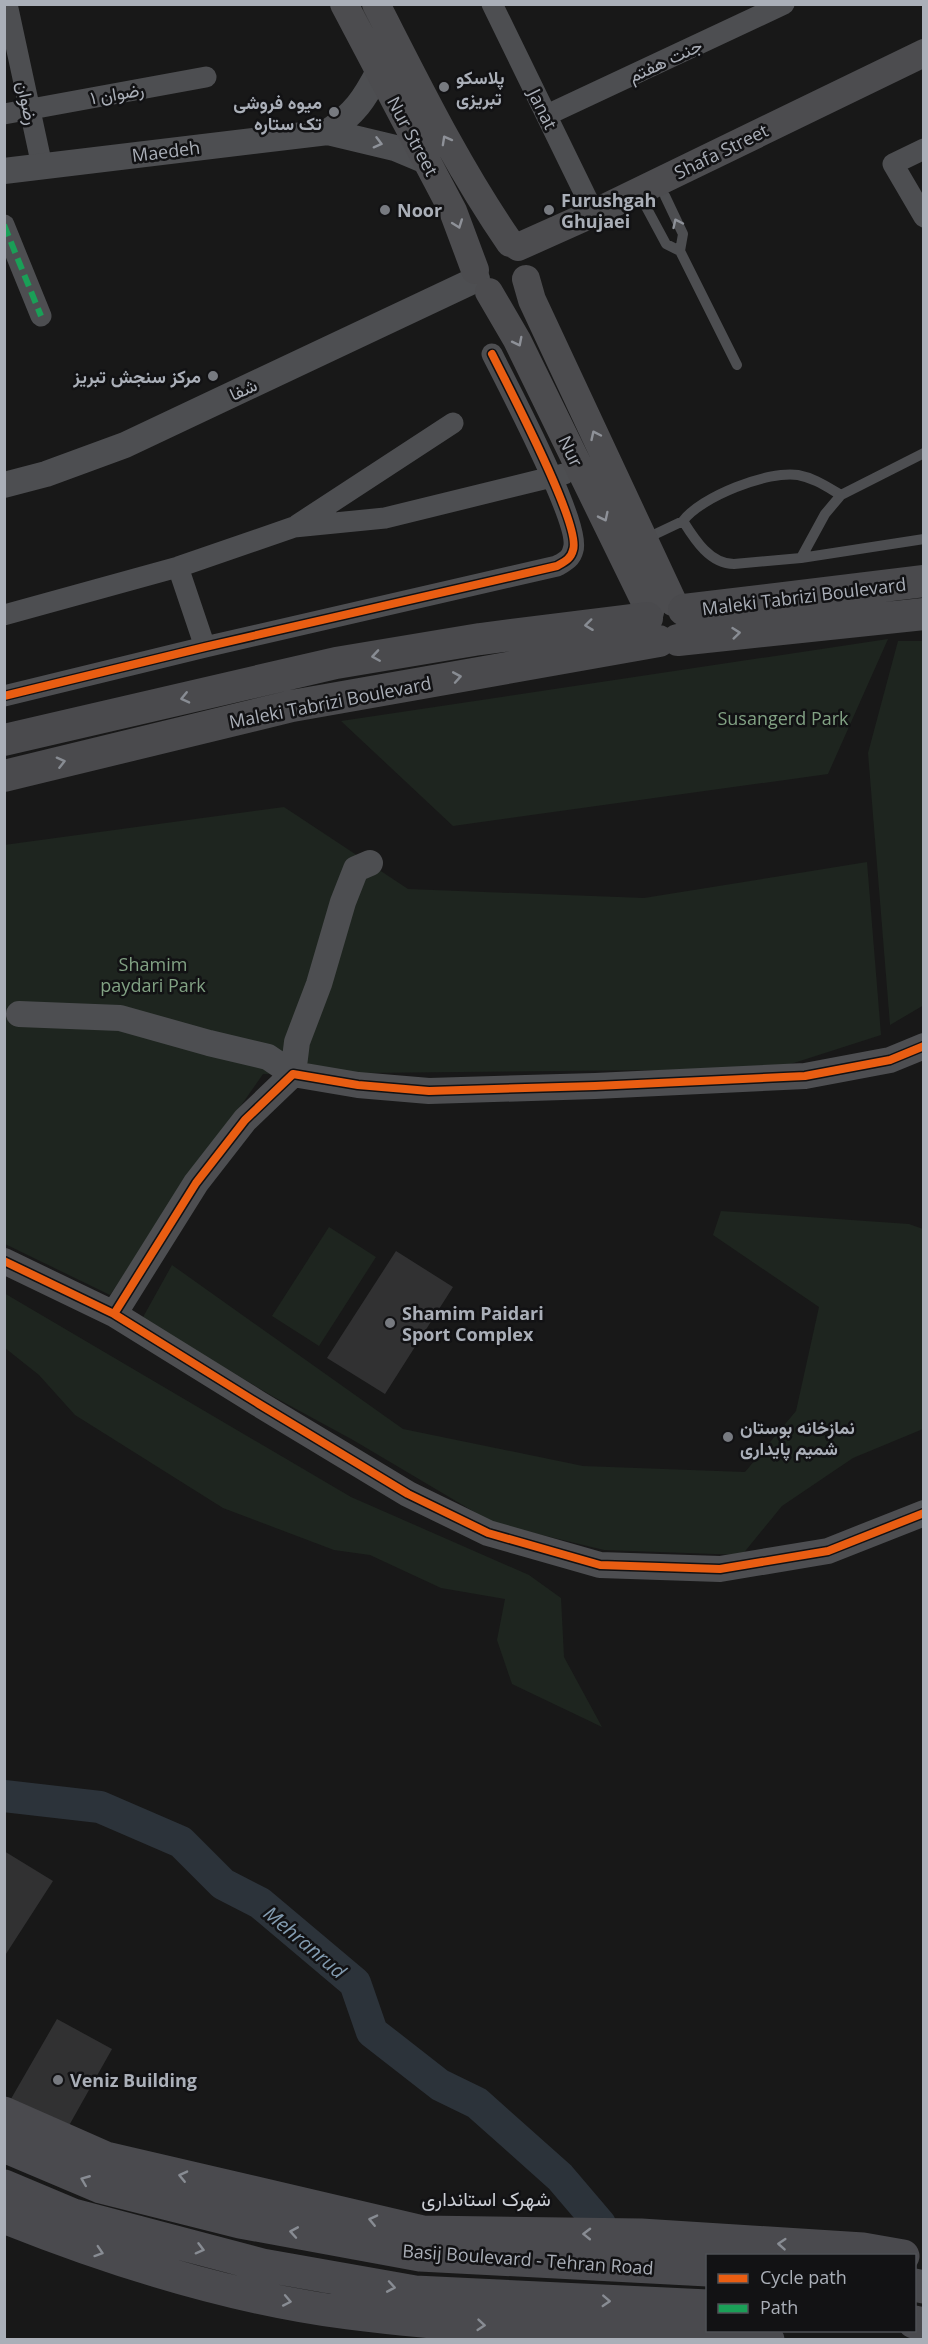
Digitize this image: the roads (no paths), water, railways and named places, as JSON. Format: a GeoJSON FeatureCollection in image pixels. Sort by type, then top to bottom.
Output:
{"type":"FeatureCollection","features":[{"type":"Feature","properties":{"kind":"highway"},"geometry":{"type":"LineString","coordinates":[[4,2113],[106,2158],[422,2243],[641,2235],[864,2249],[892,2254]]}},
{"type":"Feature","properties":{"kind":"highway","name":"Basij Boulevard - Tehran Road"},"geometry":{"type":"LineString","coordinates":[[4,2146],[101,2187],[240,2222],[422,2243],[706,2270]]}},
{"type":"Feature","properties":{"kind":"highway","name":"Basij Boulevard - Tehran Road"},"geometry":{"type":"LineString","coordinates":[[4,2186],[68,2228],[416,2292],[706,2306]]}},
{"type":"Feature","properties":{"kind":"highway"},"geometry":{"type":"LineString","coordinates":[[4,2217],[68,2228],[140,2265],[246,2294],[347,2313],[525,2335],[768,2340]]}},
{"type":"Feature","properties":{"kind":"main road","name":"Nur Street"},"geometry":{"type":"LineString","coordinates":[[344,4],[453,211],[480,280]]}},
{"type":"Feature","properties":{"kind":"main road","name":"Nur Street"},"geometry":{"type":"LineString","coordinates":[[376,4],[444,136],[481,201],[521,258]]}},
{"type":"Feature","properties":{"kind":"main road","name":"Shafa Street"},"geometry":{"type":"LineString","coordinates":[[521,258],[594,213],[924,53]]}},
{"type":"Feature","properties":{"kind":"main road","name":"Shafa Street"},"geometry":{"type":"LineString","coordinates":[[521,258],[655,200],[924,72]]}},
{"type":"Feature","properties":{"kind":"main road"},"geometry":{"type":"LineString","coordinates":[[502,241],[521,258],[515,292],[497,295],[480,280],[479,254],[485,247],[502,241]]}},
{"type":"Feature","properties":{"kind":"main road","name":"Nur"},"geometry":{"type":"LineString","coordinates":[[521,258],[532,300],[644,539],[665,620]]}},
{"type":"Feature","properties":{"kind":"main road","name":"Nur"},"geometry":{"type":"LineString","coordinates":[[480,280],[517,340],[580,468],[665,620]]}},
{"type":"Feature","properties":{"kind":"main road","name":"Maleki Tabrizi Boulevard"},"geometry":{"type":"LineString","coordinates":[[4,740],[336,663],[480,639],[665,620],[924,581]]}},
{"type":"Feature","properties":{"kind":"main road","name":"Maleki Tabrizi Boulevard"},"geometry":{"type":"LineString","coordinates":[[4,776],[292,706],[665,620],[924,614]]}},
{"type":"Feature","properties":{"kind":"street","name":"Janat"},"geometry":{"type":"LineString","coordinates":[[492,4],[594,213]]}},
{"type":"Feature","properties":{"kind":"street","name":"جنت هفتم"},"geometry":{"type":"LineString","coordinates":[[547,116],[784,4]]}},
{"type":"Feature","properties":{"kind":"street","name":"رضوان"},"geometry":{"type":"LineString","coordinates":[[6,5],[42,166]]}},
{"type":"Feature","properties":{"kind":"street"},"geometry":{"type":"LineString","coordinates":[[328,132],[350,116],[367,95],[379,71]]}},
{"type":"Feature","properties":{"kind":"street","name":"رضوان ۱"},"geometry":{"type":"LineString","coordinates":[[4,114],[206,77]]}},
{"type":"Feature","properties":{"kind":"street"},"geometry":{"type":"LineString","coordinates":[[328,132],[395,148],[426,161]]}},
{"type":"Feature","properties":{"kind":"street","name":"Maedeh"},"geometry":{"type":"LineString","coordinates":[[4,171],[328,132]]}},
{"type":"Feature","properties":{"kind":"street"},"geometry":{"type":"LineString","coordinates":[[924,149],[893,164],[924,218]]}},
{"type":"Feature","properties":{"kind":"street"},"geometry":{"type":"LineString","coordinates":[[4,225],[41,316]]}},
{"type":"Feature","properties":{"kind":"street","name":"شفا"},"geometry":{"type":"LineString","coordinates":[[4,485],[46,474],[125,445],[480,280]]}},
{"type":"Feature","properties":{"kind":"street"},"geometry":{"type":"LineString","coordinates":[[4,696],[557,566],[567,561],[574,550],[574,537],[553,478],[492,354]]}},
{"type":"Feature","properties":{"kind":"street"},"geometry":{"type":"LineString","coordinates":[[294,527],[453,423]]}},
{"type":"Feature","properties":{"kind":"street"},"geometry":{"type":"LineString","coordinates":[[4,615],[178,567],[294,527],[385,518],[553,478],[580,468]]}},
{"type":"Feature","properties":{"kind":"street"},"geometry":{"type":"LineString","coordinates":[[178,567],[205,647]]}},
{"type":"Feature","properties":{"kind":"street"},"geometry":{"type":"LineString","coordinates":[[114,1314],[196,1183],[246,1120],[293,1074],[297,1042],[320,984],[343,902],[356,868],[370,863]]}},
{"type":"Feature","properties":{"kind":"street"},"geometry":{"type":"LineString","coordinates":[[20,1014],[120,1018],[268,1057],[293,1074],[358,1085],[429,1091],[805,1076],[890,1060],[924,1047]]}},
{"type":"Feature","properties":{"kind":"street"},"geometry":{"type":"LineString","coordinates":[[4,1262],[114,1314],[408,1494],[488,1533],[600,1565],[720,1569],[828,1551],[924,1513]]}},
{"type":"Feature","properties":{"kind":"lane"},"geometry":{"type":"LineString","coordinates":[[655,200],[666,244],[680,251]]}},
{"type":"Feature","properties":{"kind":"lane"},"geometry":{"type":"LineString","coordinates":[[655,200],[683,234],[680,251],[737,365]]}},
{"type":"Feature","properties":{"kind":"lane"},"geometry":{"type":"LineString","coordinates":[[801,558],[825,514],[841,495],[924,453]]}},
{"type":"Feature","properties":{"kind":"lane"},"geometry":{"type":"LineString","coordinates":[[644,539],[683,521],[696,509],[721,495],[761,477],[780,474],[798,475],[817,481],[841,495]]}},
{"type":"Feature","properties":{"kind":"lane"},"geometry":{"type":"LineString","coordinates":[[683,521],[702,547],[726,564],[801,558],[924,539]]}},
{"type":"Feature","properties":{"kind":"waterway","name":"Mehranrud"},"geometry":{"type":"LineString","coordinates":[[4,1796],[100,1807],[181,1842],[223,1884],[260,1903],[355,1983],[372,2032],[440,2085],[477,2103],[560,2177],[600,2224]]}},
{"type":"Feature","properties":{"kind":"place","name":"پلاسکو تبریزی"},"geometry":{"type":"Point","coordinates":[444,87]}},
{"type":"Feature","properties":{"kind":"place","name":"میوه فروشی تک ستاره"},"geometry":{"type":"Point","coordinates":[334,112]}},
{"type":"Feature","properties":{"kind":"place","name":"Noor"},"geometry":{"type":"Point","coordinates":[385,210]}},
{"type":"Feature","properties":{"kind":"place","name":"Furushgah Ghujaei"},"geometry":{"type":"Point","coordinates":[549,210]}},
{"type":"Feature","properties":{"kind":"place","name":"مرکز سنجش تبریز"},"geometry":{"type":"Point","coordinates":[213,376]}},
{"type":"Feature","properties":{"kind":"place","name":"Shamim Paidari Sport Complex"},"geometry":{"type":"Point","coordinates":[390,1323]}},
{"type":"Feature","properties":{"kind":"place","name":"نمازخانه بوستان شمیم پایداری"},"geometry":{"type":"Point","coordinates":[728,1437]}},
{"type":"Feature","properties":{"kind":"place","name":"Veniz Building"},"geometry":{"type":"Point","coordinates":[58,2080]}},
{"type":"Feature","properties":{"kind":"district","name":"شهرک استانداری"},"geometry":{"type":"Point","coordinates":[486,2198]}},
{"type":"Feature","properties":{"kind":"park label","name":"Susangerd Park"},"geometry":{"type":"Point","coordinates":[783,718]}},
{"type":"Feature","properties":{"kind":"park label","name":"Shamim paydari Park"},"geometry":{"type":"Point","coordinates":[153,974]}}]}
